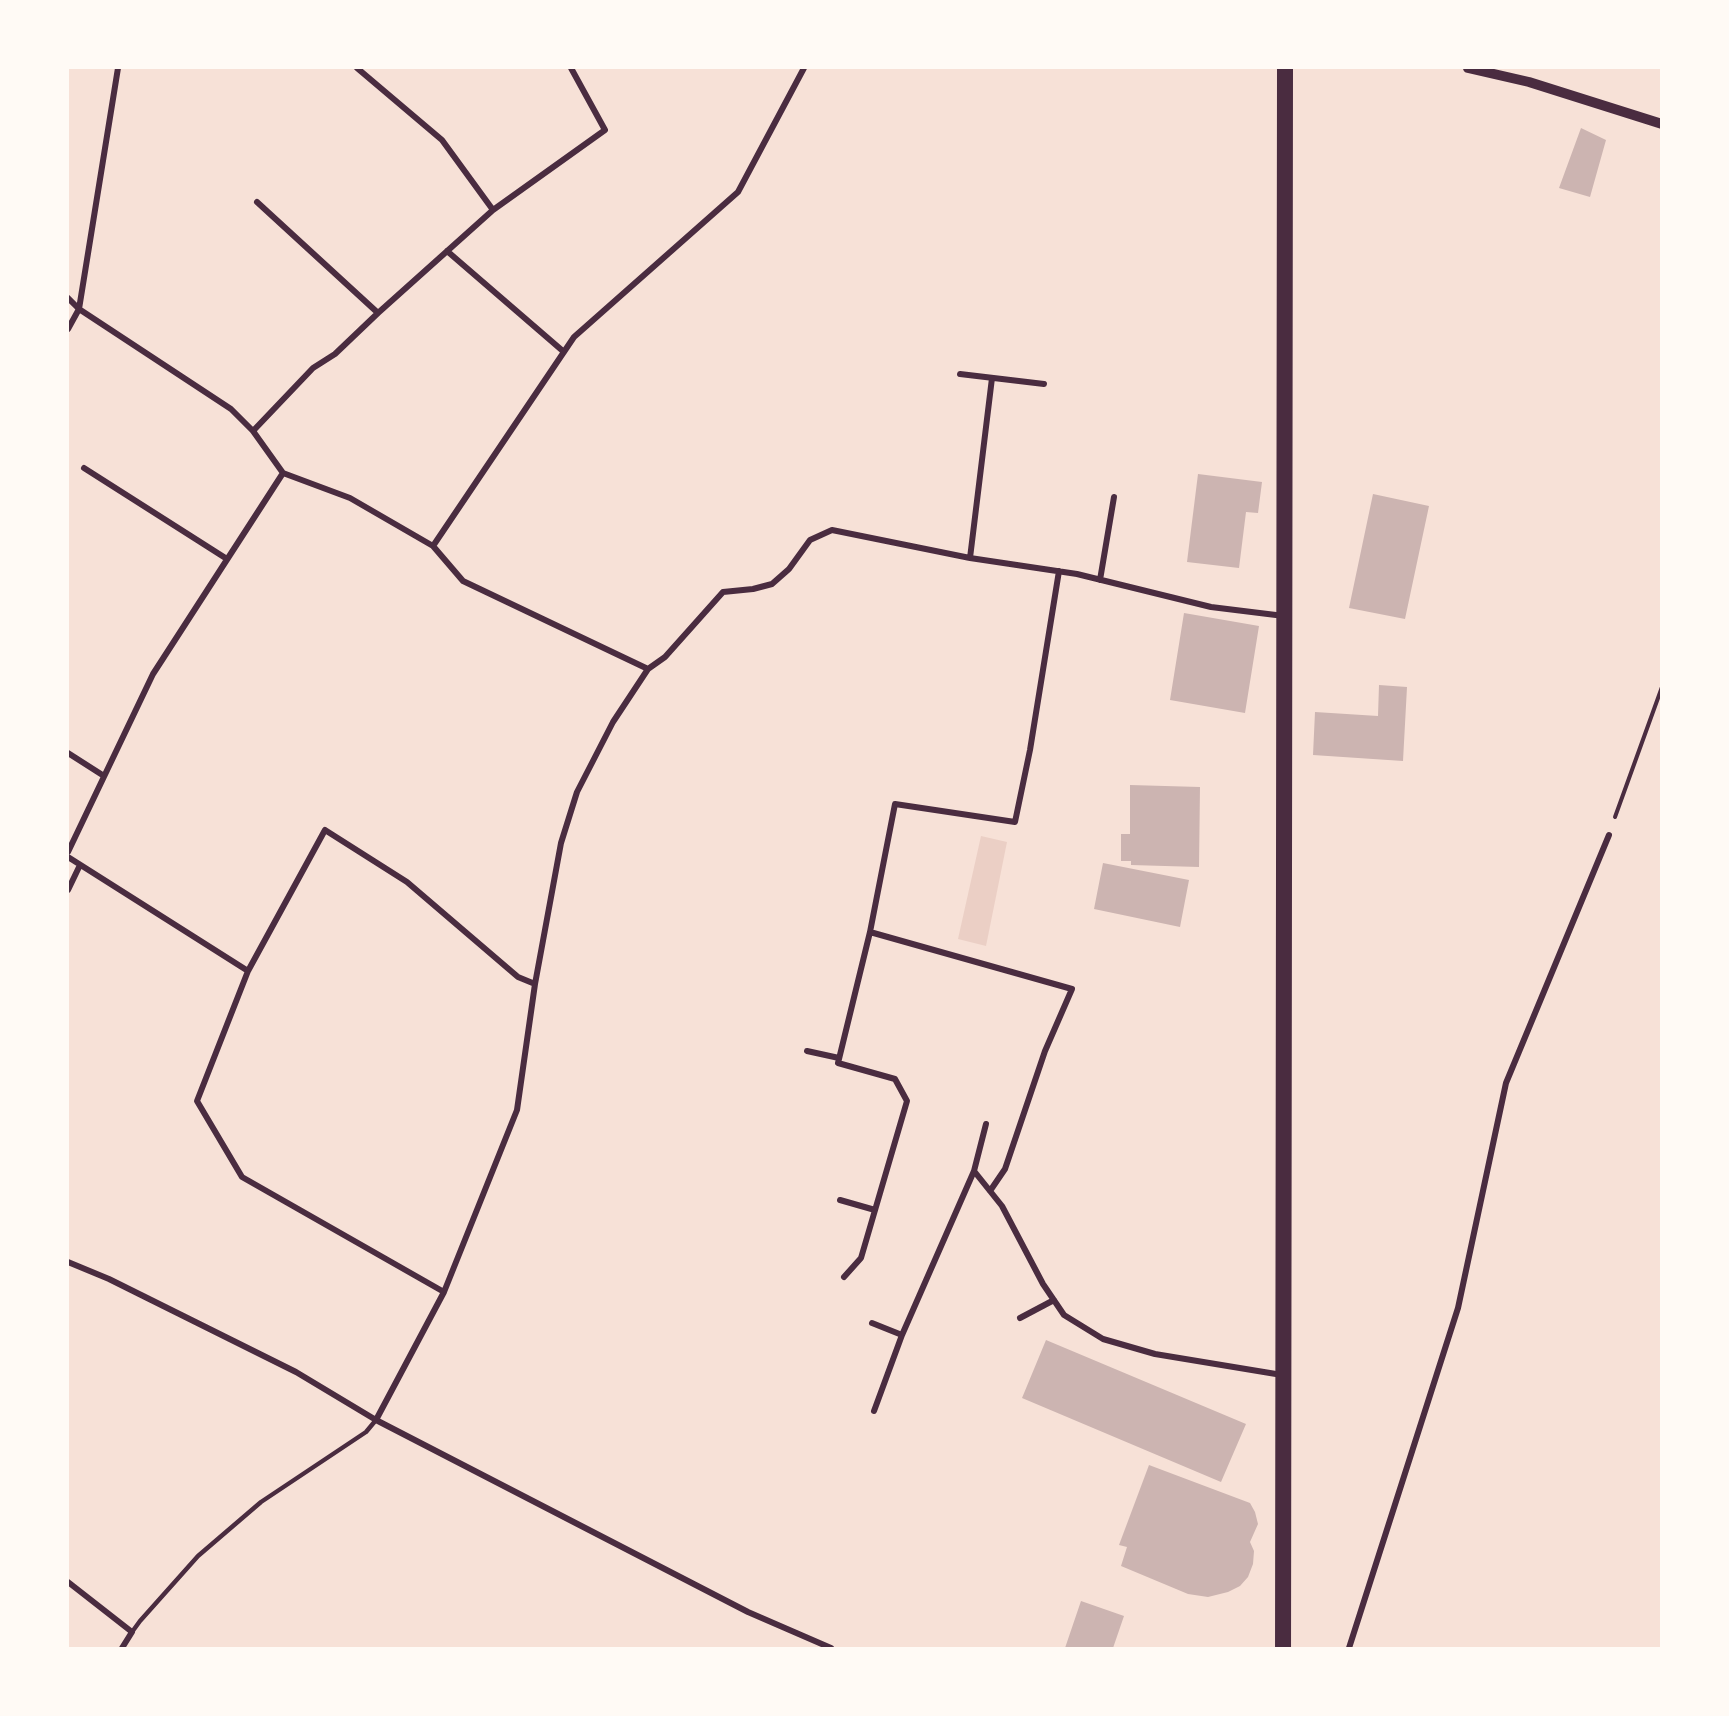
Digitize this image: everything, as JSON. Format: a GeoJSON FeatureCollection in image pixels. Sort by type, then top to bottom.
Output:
{"type":"FeatureCollection","features":[{"type":"Feature","properties":{"kind":"highway"},"geometry":{"type":"LineString","coordinates":[[1283,1648],[1285,68]]}},
{"type":"Feature","properties":{"kind":"street"},"geometry":{"type":"LineString","coordinates":[[68,329],[79,309],[118,68]]}},
{"type":"Feature","properties":{"kind":"street"},"geometry":{"type":"LineString","coordinates":[[357,68],[442,140],[493,210]]}},
{"type":"Feature","properties":{"kind":"street"},"geometry":{"type":"LineString","coordinates":[[253,431],[313,368],[335,354],[493,210],[605,130],[571,68]]}},
{"type":"Feature","properties":{"kind":"street"},"geometry":{"type":"LineString","coordinates":[[433,546],[574,338],[738,192],[804,68]]}},
{"type":"Feature","properties":{"kind":"street"},"geometry":{"type":"LineString","coordinates":[[1468,68],[1529,82],[1662,124]]}},
{"type":"Feature","properties":{"kind":"street"},"geometry":{"type":"LineString","coordinates":[[257,202],[378,313]]}},
{"type":"Feature","properties":{"kind":"street"},"geometry":{"type":"LineString","coordinates":[[447,251],[564,352]]}},
{"type":"Feature","properties":{"kind":"street"},"geometry":{"type":"LineString","coordinates":[[68,298],[79,309],[231,409],[253,431],[283,473],[350,498],[433,546],[463,581],[648,669]]}},
{"type":"Feature","properties":{"kind":"street"},"geometry":{"type":"LineString","coordinates":[[960,375],[1044,384]]}},
{"type":"Feature","properties":{"kind":"street"},"geometry":{"type":"LineString","coordinates":[[970,558],[992,378]]}},
{"type":"Feature","properties":{"kind":"street"},"geometry":{"type":"LineString","coordinates":[[84,468],[227,559]]}},
{"type":"Feature","properties":{"kind":"street"},"geometry":{"type":"LineString","coordinates":[[68,852],[153,674],[283,473]]}},
{"type":"Feature","properties":{"kind":"street"},"geometry":{"type":"LineString","coordinates":[[1100,580],[1114,497]]}},
{"type":"Feature","properties":{"kind":"street"},"geometry":{"type":"LineString","coordinates":[[376,1420],[444,1292],[517,1110],[535,984],[561,843],[577,792],[614,722],[648,669],[665,657],[723,591],[753,589],[772,584],[789,569],[810,540],[832,530],[970,558],[1059,571],[1211,607],[1285,616]]}},
{"type":"Feature","properties":{"kind":"street"},"geometry":{"type":"LineString","coordinates":[[844,1277],[861,1258],[907,1101],[895,1079],[838,1063],[870,932],[896,804],[1015,822],[1030,750],[1059,571]]}},
{"type":"Feature","properties":{"kind":"street"},"geometry":{"type":"LineString","coordinates":[[68,753],[104,776]]}},
{"type":"Feature","properties":{"kind":"street"},"geometry":{"type":"LineString","coordinates":[[444,1292],[242,1177],[196,1101],[248,971],[325,830],[407,882],[518,977],[535,984]]}},
{"type":"Feature","properties":{"kind":"street"},"geometry":{"type":"LineString","coordinates":[[1349,1648],[1458,1308],[1506,1083],[1609,835]]}},
{"type":"Feature","properties":{"kind":"street"},"geometry":{"type":"LineString","coordinates":[[68,857],[248,971]]}},
{"type":"Feature","properties":{"kind":"street"},"geometry":{"type":"LineString","coordinates":[[68,890],[80,865]]}},
{"type":"Feature","properties":{"kind":"street"},"geometry":{"type":"LineString","coordinates":[[870,932],[1072,989],[1044,1051],[1005,1169],[990,1191]]}},
{"type":"Feature","properties":{"kind":"street"},"geometry":{"type":"LineString","coordinates":[[807,1051],[839,1058]]}},
{"type":"Feature","properties":{"kind":"street"},"geometry":{"type":"LineString","coordinates":[[874,1410],[902,1335],[974,1171],[986,1124]]}},
{"type":"Feature","properties":{"kind":"street"},"geometry":{"type":"LineString","coordinates":[[974,1171],[1002,1206],[1043,1284],[1064,1315],[1103,1339],[1155,1354],[1283,1375]]}},
{"type":"Feature","properties":{"kind":"street"},"geometry":{"type":"LineString","coordinates":[[840,1200],[875,1210]]}},
{"type":"Feature","properties":{"kind":"street"},"geometry":{"type":"LineString","coordinates":[[68,1262],[109,1279],[296,1372],[376,1420],[748,1612],[829,1648]]}},
{"type":"Feature","properties":{"kind":"street"},"geometry":{"type":"LineString","coordinates":[[1020,1318],[1054,1300]]}},
{"type":"Feature","properties":{"kind":"street"},"geometry":{"type":"LineString","coordinates":[[872,1323],[902,1335]]}},
{"type":"Feature","properties":{"kind":"street"},"geometry":{"type":"LineString","coordinates":[[68,1582],[132,1632],[122,1648]]}},
{"type":"Feature","properties":{"kind":"lane"},"geometry":{"type":"LineString","coordinates":[[132,1632],[198,1556],[261,1502],[366,1432],[376,1420]]}},
{"type":"Feature","properties":{"kind":"path"},"geometry":{"type":"LineString","coordinates":[[1609,835],[1662,687]]}},
{"type":"Feature","properties":{"kind":"shaded area"},"geometry":{"type":"Polygon","coordinates":[[[981,836],[1007,842],[986,946],[958,939],[981,836]]]}},
{"type":"Feature","properties":{"kind":"building"},"geometry":{"type":"Polygon","coordinates":[[[1581,128],[1606,140],[1590,197],[1559,188],[1581,128]]]}},
{"type":"Feature","properties":{"kind":"building"},"geometry":{"type":"Polygon","coordinates":[[[1198,474],[1262,482],[1258,513],[1246,512],[1239,568],[1187,562],[1198,474]]]}},
{"type":"Feature","properties":{"kind":"building"},"geometry":{"type":"Polygon","coordinates":[[[1373,494],[1429,506],[1405,619],[1349,608],[1373,494]]]}},
{"type":"Feature","properties":{"kind":"building"},"geometry":{"type":"Polygon","coordinates":[[[1184,613],[1259,626],[1245,713],[1170,700],[1184,613]]]}},
{"type":"Feature","properties":{"kind":"building"},"geometry":{"type":"Polygon","coordinates":[[[1379,685],[1407,687],[1403,761],[1313,755],[1315,712],[1378,716],[1379,685]]]}},
{"type":"Feature","properties":{"kind":"building"},"geometry":{"type":"Polygon","coordinates":[[[1130,785],[1200,787],[1199,867],[1131,865],[1131,861],[1121,861],[1121,834],[1130,834],[1130,785]]]}},
{"type":"Feature","properties":{"kind":"building"},"geometry":{"type":"Polygon","coordinates":[[[1103,863],[1189,880],[1180,927],[1094,909],[1103,863]]]}},
{"type":"Feature","properties":{"kind":"building"},"geometry":{"type":"Polygon","coordinates":[[[1046,1340],[1246,1424],[1221,1482],[1022,1398],[1046,1340]]]}},
{"type":"Feature","properties":{"kind":"building"},"geometry":{"type":"Polygon","coordinates":[[[1149,1465],[1250,1503],[1258,1524],[1250,1542],[1254,1551],[1253,1564],[1248,1577],[1240,1586],[1208,1597],[1188,1594],[1121,1566],[1127,1547],[1119,1545],[1149,1465]]]}},
{"type":"Feature","properties":{"kind":"building"},"geometry":{"type":"Polygon","coordinates":[[[1081,1601],[1124,1616],[1113,1648],[1065,1648],[1081,1601]]]}}]}
